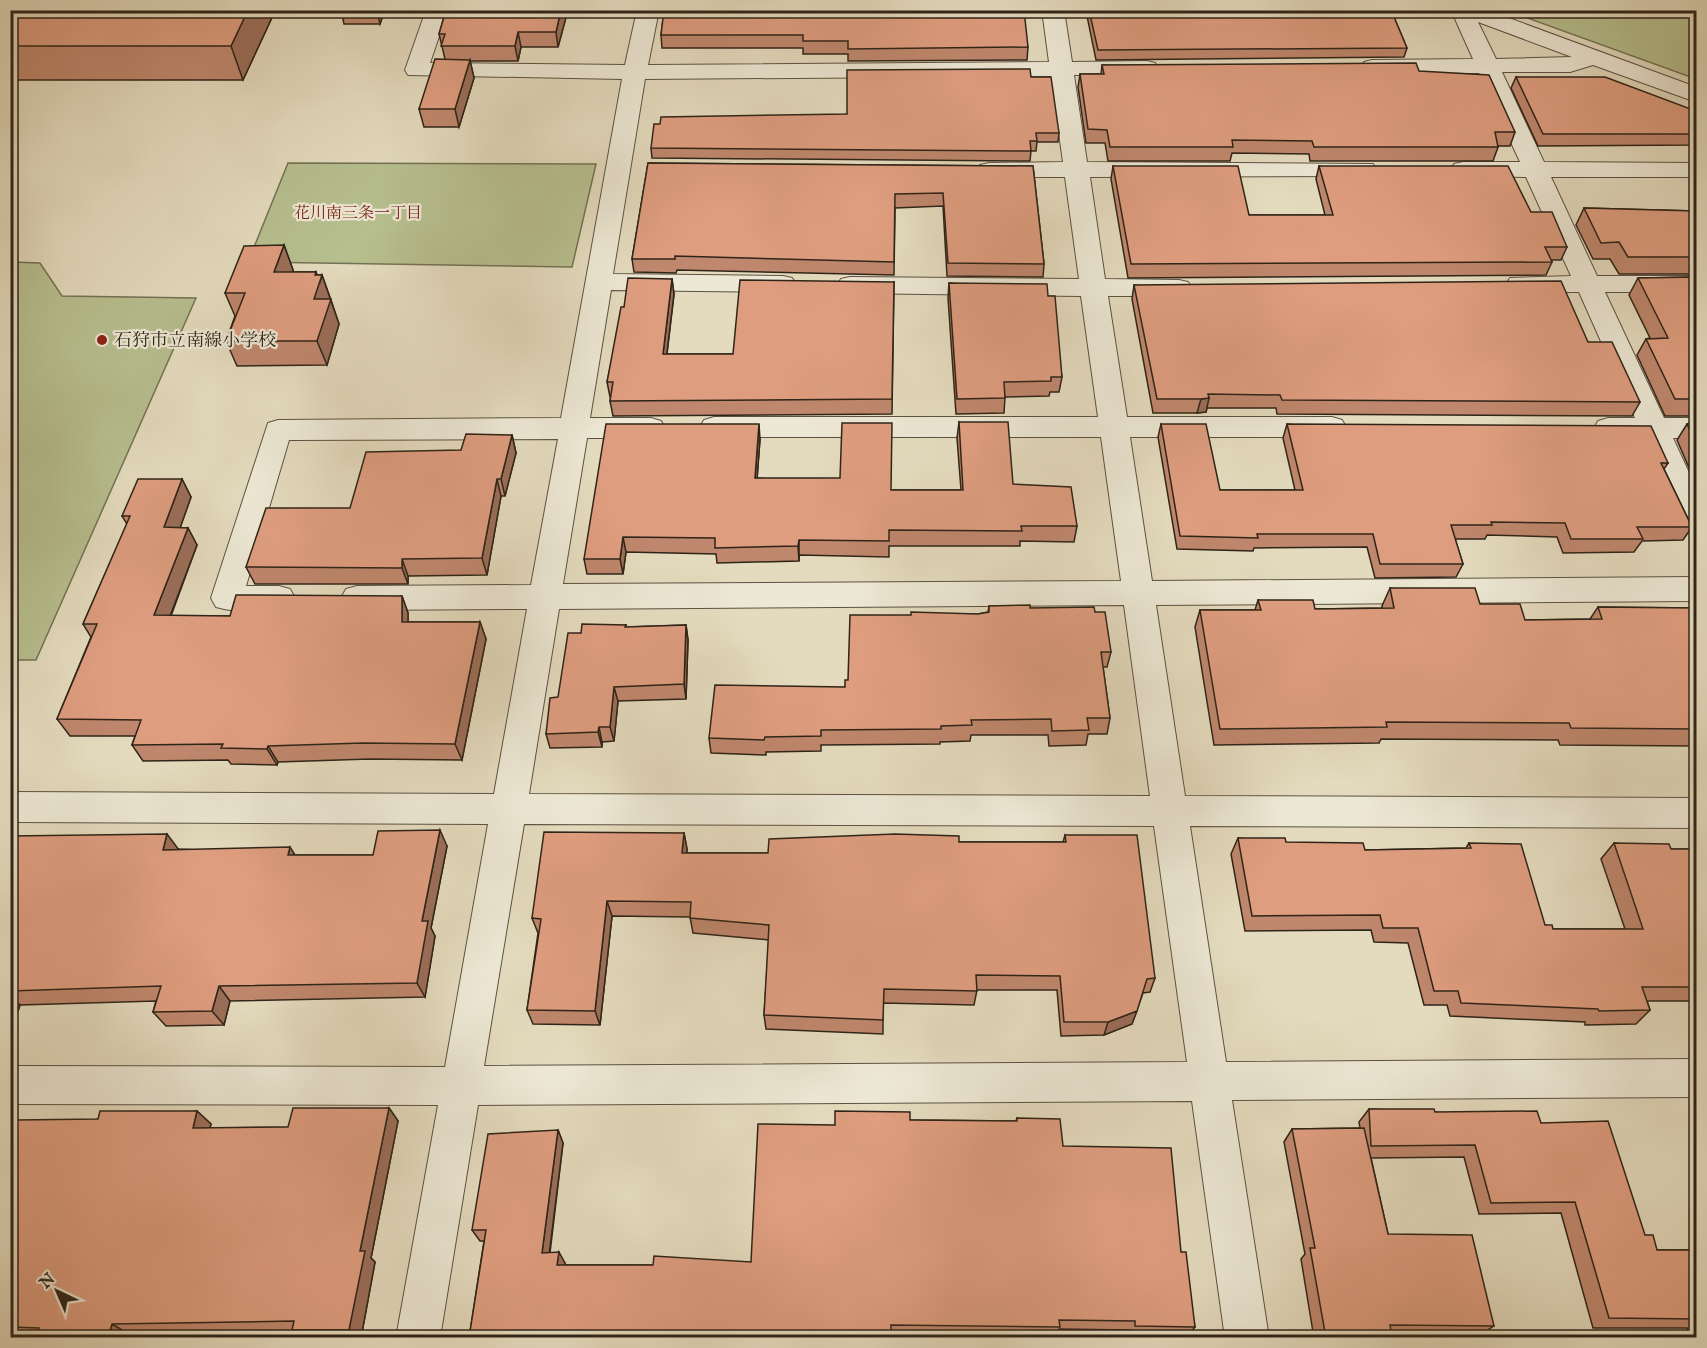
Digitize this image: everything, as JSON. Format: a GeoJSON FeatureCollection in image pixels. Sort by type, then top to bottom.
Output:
{"type":"FeatureCollection","features":[{"type":"Feature","properties":{"kind":"street"},"geometry":{"type":"LineString","coordinates":[[437,10],[416,70],[635,72],[1168,68]]}},
{"type":"Feature","properties":{"kind":"street"},"geometry":{"type":"LineString","coordinates":[[418,1338],[599,282],[630,167],[635,72],[648,10]]}},
{"type":"Feature","properties":{"kind":"street"},"geometry":{"type":"LineString","coordinates":[[1053,10],[1247,1338]]}},
{"type":"Feature","properties":{"kind":"street"},"geometry":{"type":"LineString","coordinates":[[1464,10],[1696,95]]}},
{"type":"Feature","properties":{"kind":"street"},"geometry":{"type":"LineString","coordinates":[[1464,10],[1696,519]]}},
{"type":"Feature","properties":{"kind":"street"},"geometry":{"type":"LineString","coordinates":[[1346,67],[1570,65],[1594,57]]}},
{"type":"Feature","properties":{"kind":"street"},"geometry":{"type":"LineString","coordinates":[[970,170],[1382,169]]}},
{"type":"Feature","properties":{"kind":"street"},"geometry":{"type":"LineString","coordinates":[[1441,169],[1696,170]]}},
{"type":"Feature","properties":{"kind":"street"},"geometry":{"type":"LineString","coordinates":[[599,282],[1093,289],[1199,288]]}},
{"type":"Feature","properties":{"kind":"street"},"geometry":{"type":"LineString","coordinates":[[1494,285],[1696,284]]}},
{"type":"Feature","properties":{"kind":"street"},"geometry":{"type":"LineString","coordinates":[[1361,427],[1113,425],[278,430],[227,598],[545,599],[1138,592],[1696,589]]}},
{"type":"Feature","properties":{"kind":"street"},"geometry":{"type":"LineString","coordinates":[[1584,428],[1696,428]]}},
{"type":"Feature","properties":{"kind":"street"},"geometry":{"type":"LineString","coordinates":[[10,807],[1696,813]]}},
{"type":"Feature","properties":{"kind":"street"},"geometry":{"type":"LineString","coordinates":[[10,1085],[462,1086],[1696,1078]]}},
{"type":"Feature","properties":{"kind":"green space"},"geometry":{"type":"Polygon","coordinates":[[[1508,11],[1696,11],[1696,79],[1508,11]]]}},
{"type":"Feature","properties":{"kind":"green space"},"geometry":{"type":"Polygon","coordinates":[[[288,163],[596,164],[572,267],[248,262],[288,163]]]}},
{"type":"Feature","properties":{"kind":"green space"},"geometry":{"type":"Polygon","coordinates":[[[11,262],[40,263],[62,296],[196,298],[36,660],[11,660],[11,262]]]}},
{"type":"Feature","properties":{"kind":"building"},"geometry":{"type":"Polygon","coordinates":[[[10,10],[248,10],[231,46],[10,46],[10,10]]]}},
{"type":"Feature","properties":{"kind":"building"},"geometry":{"type":"Polygon","coordinates":[[[446,10],[561,10],[556,32],[518,32],[515,46],[441,46],[445,34],[439,34],[446,10]]]}},
{"type":"Feature","properties":{"kind":"building"},"geometry":{"type":"Polygon","coordinates":[[[664,10],[1024,10],[1028,47],[848,49],[848,41],[803,41],[803,35],[661,35],[664,10]]]}},
{"type":"Feature","properties":{"kind":"building"},"geometry":{"type":"Polygon","coordinates":[[[1089,10],[1391,10],[1407,48],[1098,50],[1089,10]]]}},
{"type":"Feature","properties":{"kind":"building"},"geometry":{"type":"Polygon","coordinates":[[[435,59],[470,60],[455,109],[419,109],[435,59]]]}},
{"type":"Feature","properties":{"kind":"building"},"geometry":{"type":"Polygon","coordinates":[[[1416,63],[1419,71],[1489,75],[1515,132],[1495,132],[1498,147],[1314,147],[1312,141],[1232,140],[1233,147],[1110,147],[1107,130],[1088,129],[1080,74],[1104,74],[1102,65],[1416,63]]]}},
{"type":"Feature","properties":{"kind":"building"},"geometry":{"type":"Polygon","coordinates":[[[1030,69],[1031,77],[1051,77],[1059,133],[1036,133],[1037,141],[1030,141],[1031,151],[651,148],[654,124],[660,124],[661,117],[847,114],[847,70],[1030,69]]]}},
{"type":"Feature","properties":{"kind":"building"},"geometry":{"type":"Polygon","coordinates":[[[1516,77],[1605,77],[1696,111],[1696,134],[1543,134],[1516,77]]]}},
{"type":"Feature","properties":{"kind":"building"},"geometry":{"type":"Polygon","coordinates":[[[648,163],[1033,166],[1044,264],[948,263],[943,193],[895,194],[894,262],[675,256],[675,259],[632,259],[648,163]]]}},
{"type":"Feature","properties":{"kind":"building"},"geometry":{"type":"Polygon","coordinates":[[[1113,166],[1238,166],[1249,215],[1333,215],[1319,166],[1508,166],[1531,212],[1552,212],[1567,247],[1545,247],[1552,262],[1131,264],[1113,166]]]}},
{"type":"Feature","properties":{"kind":"building"},"geometry":{"type":"Polygon","coordinates":[[[1584,208],[1696,211],[1696,257],[1628,257],[1619,242],[1601,243],[1584,208]]]}},
{"type":"Feature","properties":{"kind":"building"},"geometry":{"type":"Polygon","coordinates":[[[284,245],[274,272],[316,272],[315,275],[322,275],[314,299],[331,299],[317,341],[226,341],[245,293],[225,293],[244,246],[284,245]]]}},
{"type":"Feature","properties":{"kind":"building"},"geometry":{"type":"Polygon","coordinates":[[[1696,277],[1696,399],[1675,399],[1646,339],[1668,338],[1638,278],[1696,277]]]}},
{"type":"Feature","properties":{"kind":"building"},"geometry":{"type":"Polygon","coordinates":[[[628,278],[672,279],[663,354],[733,354],[740,280],[894,282],[892,399],[610,401],[613,382],[607,382],[621,307],[624,307],[628,278]]]}},
{"type":"Feature","properties":{"kind":"building"},"geometry":{"type":"Polygon","coordinates":[[[1561,281],[1588,342],[1612,342],[1640,402],[1282,400],[1280,395],[1208,394],[1209,398],[1201,399],[1157,399],[1134,285],[1561,281]]]}},
{"type":"Feature","properties":{"kind":"building"},"geometry":{"type":"Polygon","coordinates":[[[949,283],[1047,284],[1048,296],[1055,296],[1062,377],[1051,377],[1051,381],[1004,382],[1005,398],[957,399],[949,283]]]}},
{"type":"Feature","properties":{"kind":"building"},"geometry":{"type":"Polygon","coordinates":[[[959,422],[1008,422],[1013,484],[1071,487],[1077,526],[1021,526],[1022,531],[889,530],[889,541],[799,540],[798,546],[715,548],[715,538],[623,537],[620,559],[584,559],[606,424],[759,424],[755,478],[840,478],[842,423],[892,423],[891,490],[963,490],[959,422]]]}},
{"type":"Feature","properties":{"kind":"building"},"geometry":{"type":"Polygon","coordinates":[[[1696,423],[1696,444],[1687,424],[1696,423]]]}},
{"type":"Feature","properties":{"kind":"building"},"geometry":{"type":"Polygon","coordinates":[[[1161,424],[1206,424],[1220,490],[1303,490],[1287,424],[1651,426],[1668,463],[1661,463],[1692,527],[1637,527],[1643,539],[1571,539],[1565,523],[1491,522],[1492,525],[1451,525],[1463,564],[1380,564],[1373,534],[1257,534],[1258,538],[1180,536],[1161,424]]]}},
{"type":"Feature","properties":{"kind":"building"},"geometry":{"type":"Polygon","coordinates":[[[466,434],[512,435],[501,479],[497,479],[482,558],[402,559],[402,568],[246,567],[266,508],[350,508],[366,452],[461,450],[466,434]]]}},
{"type":"Feature","properties":{"kind":"building"},"geometry":{"type":"Polygon","coordinates":[[[138,479],[182,479],[164,527],[188,528],[154,615],[230,616],[236,595],[402,596],[402,622],[480,622],[455,744],[363,743],[268,746],[267,749],[221,748],[223,744],[132,745],[141,720],[57,719],[97,624],[83,624],[130,516],[122,516],[138,479]]]}},
{"type":"Feature","properties":{"kind":"building"},"geometry":{"type":"Polygon","coordinates":[[[1390,588],[1475,588],[1480,604],[1520,604],[1525,620],[1602,619],[1598,607],[1696,608],[1696,729],[1571,728],[1569,723],[1386,722],[1387,727],[1220,729],[1200,610],[1261,610],[1258,600],[1313,600],[1315,609],[1394,608],[1390,588]]]}},
{"type":"Feature","properties":{"kind":"building"},"geometry":{"type":"Polygon","coordinates":[[[1030,605],[1030,608],[1094,607],[1095,612],[1105,612],[1111,652],[1101,652],[1110,718],[1087,718],[1089,730],[1052,731],[1051,719],[971,720],[972,725],[941,726],[941,729],[821,730],[821,736],[765,737],[764,740],[709,738],[715,685],[845,687],[845,680],[848,680],[850,615],[911,615],[911,612],[978,614],[989,612],[989,606],[1030,605]]]}},
{"type":"Feature","properties":{"kind":"building"},"geometry":{"type":"Polygon","coordinates":[[[582,624],[626,625],[625,627],[686,625],[684,684],[614,687],[610,727],[599,727],[598,732],[546,734],[550,698],[558,697],[568,633],[581,633],[582,624]]]}},
{"type":"Feature","properties":{"kind":"building"},"geometry":{"type":"Polygon","coordinates":[[[440,830],[422,921],[428,921],[417,983],[219,986],[212,1011],[153,1012],[161,986],[10,991],[10,836],[167,834],[163,850],[290,847],[288,855],[373,855],[378,831],[440,830]]]}},
{"type":"Feature","properties":{"kind":"building"},"geometry":{"type":"Polygon","coordinates":[[[544,832],[684,833],[682,853],[768,853],[769,839],[895,834],[959,836],[959,842],[1066,842],[1065,835],[1137,835],[1155,978],[1147,979],[1137,1011],[1108,1022],[1064,1022],[1060,976],[976,975],[977,991],[884,989],[883,1020],[764,1015],[769,925],[690,918],[691,902],[607,901],[595,1011],[527,1010],[541,919],[532,918],[544,832]]]}},
{"type":"Feature","properties":{"kind":"building"},"geometry":{"type":"Polygon","coordinates":[[[1238,838],[1285,838],[1286,842],[1363,843],[1365,850],[1471,848],[1469,843],[1521,844],[1545,925],[1552,925],[1553,929],[1643,929],[1614,843],[1669,844],[1671,849],[1696,849],[1696,987],[1642,987],[1650,1010],[1599,1011],[1598,1009],[1461,1003],[1458,991],[1434,991],[1418,928],[1383,928],[1380,915],[1252,916],[1238,838]]]}},
{"type":"Feature","properties":{"kind":"building"},"geometry":{"type":"Polygon","coordinates":[[[293,1108],[389,1108],[360,1251],[365,1251],[349,1330],[292,1330],[294,1321],[112,1324],[108,1338],[36,1338],[39,1328],[10,1327],[10,1138],[17,1120],[98,1119],[100,1111],[197,1111],[193,1128],[288,1127],[293,1108]]]}},
{"type":"Feature","properties":{"kind":"building"},"geometry":{"type":"Polygon","coordinates":[[[1369,1109],[1434,1109],[1435,1112],[1537,1111],[1541,1123],[1608,1121],[1645,1235],[1653,1235],[1657,1250],[1696,1250],[1696,1319],[1609,1318],[1575,1202],[1491,1203],[1475,1145],[1371,1146],[1369,1109]]]}},
{"type":"Feature","properties":{"kind":"building"},"geometry":{"type":"Polygon","coordinates":[[[835,1111],[910,1112],[910,1120],[1060,1119],[1063,1146],[1171,1148],[1181,1252],[1186,1252],[1195,1327],[1135,1326],[1135,1321],[1059,1320],[1060,1327],[891,1325],[891,1338],[469,1338],[486,1230],[472,1230],[488,1134],[558,1130],[542,1253],[559,1252],[557,1265],[653,1265],[654,1256],[751,1262],[758,1124],[835,1125],[835,1111]]]}},
{"type":"Feature","properties":{"kind":"building"},"geometry":{"type":"Polygon","coordinates":[[[1364,1128],[1388,1234],[1472,1235],[1494,1326],[1390,1325],[1392,1338],[1326,1338],[1310,1248],[1315,1248],[1292,1129],[1364,1128]]]}},
{"type":"Feature","properties":{"kind":"place","name":"石狩市立南線小学校"},"geometry":{"type":"Point","coordinates":[102,340]}},
{"type":"Feature","properties":{"kind":"district","name":"花川南三条一丁目"},"geometry":{"type":"Point","coordinates":[358,212]}}]}
